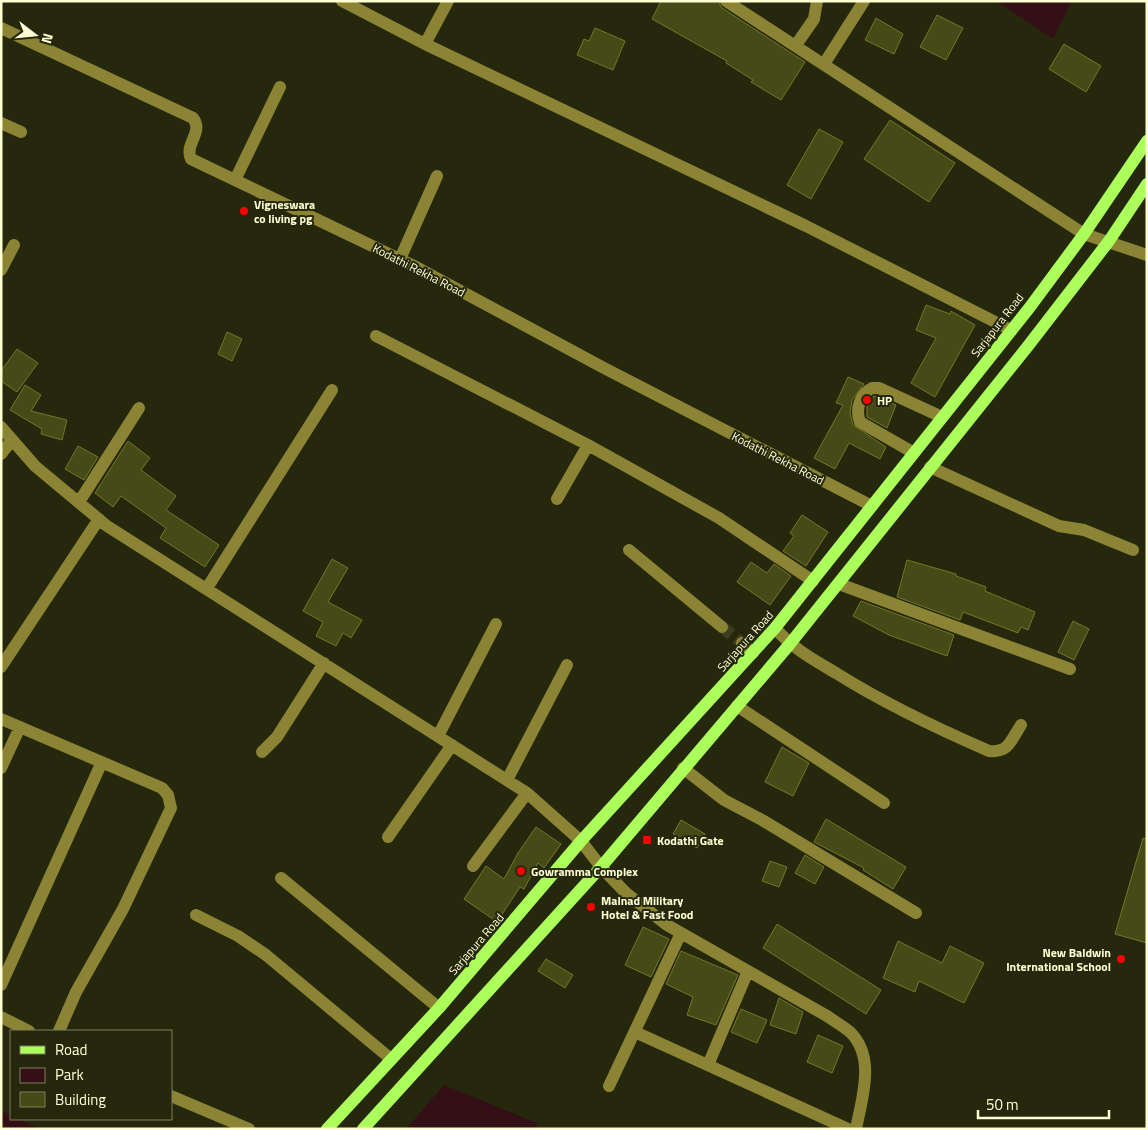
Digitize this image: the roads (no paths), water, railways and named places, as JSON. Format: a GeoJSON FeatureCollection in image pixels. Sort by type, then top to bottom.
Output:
{"type":"FeatureCollection","features":[{"type":"Feature","properties":{"kind":"main road","name":"Sarjapura Road"},"geometry":{"type":"LineString","coordinates":[[327,1129],[439,1008],[581,841],[775,628],[1012,330],[1084,234],[1147,141]]}},
{"type":"Feature","properties":{"kind":"main road"},"geometry":{"type":"LineString","coordinates":[[363,1129],[601,867],[789,645],[1028,346],[1109,240],[1147,184]]}},
{"type":"Feature","properties":{"kind":"street"},"geometry":{"type":"LineString","coordinates":[[342,1],[425,44],[806,226],[1012,330]]}},
{"type":"Feature","properties":{"kind":"street"},"geometry":{"type":"LineString","coordinates":[[425,44],[448,1]]}},
{"type":"Feature","properties":{"kind":"street"},"geometry":{"type":"LineString","coordinates":[[726,1],[1084,234],[1109,240],[1147,255]]}},
{"type":"Feature","properties":{"kind":"street"},"geometry":{"type":"LineString","coordinates":[[796,45],[814,19],[818,1]]}},
{"type":"Feature","properties":{"kind":"street"},"geometry":{"type":"LineString","coordinates":[[824,64],[864,1]]}},
{"type":"Feature","properties":{"kind":"street","name":"Kodathi Rekha Road"},"geometry":{"type":"LineString","coordinates":[[1,28],[193,118],[197,122],[197,130],[189,150],[191,158],[400,259],[595,363],[872,506]]}},
{"type":"Feature","properties":{"kind":"street"},"geometry":{"type":"LineString","coordinates":[[235,180],[280,87]]}},
{"type":"Feature","properties":{"kind":"street"},"geometry":{"type":"LineString","coordinates":[[1,123],[21,132]]}},
{"type":"Feature","properties":{"kind":"street"},"geometry":{"type":"LineString","coordinates":[[400,259],[437,176]]}},
{"type":"Feature","properties":{"kind":"street"},"geometry":{"type":"LineString","coordinates":[[1,270],[14,245]]}},
{"type":"Feature","properties":{"kind":"street"},"geometry":{"type":"LineString","coordinates":[[376,336],[588,445],[719,518],[813,581]]}},
{"type":"Feature","properties":{"kind":"street"},"geometry":{"type":"LineString","coordinates":[[914,453],[860,422],[858,410],[864,394],[872,388],[879,388],[942,417]]}},
{"type":"Feature","properties":{"kind":"street"},"geometry":{"type":"LineString","coordinates":[[207,588],[332,390]]}},
{"type":"Feature","properties":{"kind":"street"},"geometry":{"type":"LineString","coordinates":[[78,502],[139,408]]}},
{"type":"Feature","properties":{"kind":"street"},"geometry":{"type":"LineString","coordinates":[[1,427],[35,466],[98,519],[527,793],[581,841],[601,867],[626,893],[667,925],[827,1016],[850,1032],[862,1049],[866,1074],[856,1129]]}},
{"type":"Feature","properties":{"kind":"street"},"geometry":{"type":"LineString","coordinates":[[1,454],[12,440]]}},
{"type":"Feature","properties":{"kind":"street"},"geometry":{"type":"LineString","coordinates":[[557,498],[588,445]]}},
{"type":"Feature","properties":{"kind":"street"},"geometry":{"type":"LineString","coordinates":[[930,467],[1059,526],[1084,530],[1133,550]]}},
{"type":"Feature","properties":{"kind":"street"},"geometry":{"type":"LineString","coordinates":[[1,667],[98,519]]}},
{"type":"Feature","properties":{"kind":"street"},"geometry":{"type":"LineString","coordinates":[[629,550],[722,627]]}},
{"type":"Feature","properties":{"kind":"street"},"geometry":{"type":"LineString","coordinates":[[839,584],[1070,669]]}},
{"type":"Feature","properties":{"kind":"street"},"geometry":{"type":"LineString","coordinates":[[438,736],[496,624]]}},
{"type":"Feature","properties":{"kind":"street"},"geometry":{"type":"LineString","coordinates":[[775,628],[789,645],[875,698],[932,727],[989,750],[999,752],[1005,750],[1021,725]]}},
{"type":"Feature","properties":{"kind":"street"},"geometry":{"type":"LineString","coordinates":[[742,643],[753,653]]}},
{"type":"Feature","properties":{"kind":"street"},"geometry":{"type":"LineString","coordinates":[[262,752],[277,737],[324,663]]}},
{"type":"Feature","properties":{"kind":"street"},"geometry":{"type":"LineString","coordinates":[[507,780],[567,665]]}},
{"type":"Feature","properties":{"kind":"street"},"geometry":{"type":"LineString","coordinates":[[737,706],[884,802]]}},
{"type":"Feature","properties":{"kind":"street"},"geometry":{"type":"LineString","coordinates":[[1,719],[101,764],[162,788],[168,794],[171,808],[119,917],[76,992],[59,1030]]}},
{"type":"Feature","properties":{"kind":"street"},"geometry":{"type":"LineString","coordinates":[[1,768],[20,727]]}},
{"type":"Feature","properties":{"kind":"street"},"geometry":{"type":"LineString","coordinates":[[388,837],[452,745]]}},
{"type":"Feature","properties":{"kind":"street"},"geometry":{"type":"LineString","coordinates":[[1,985],[101,764]]}},
{"type":"Feature","properties":{"kind":"street"},"geometry":{"type":"LineString","coordinates":[[683,768],[724,800],[762,820],[916,913]]}},
{"type":"Feature","properties":{"kind":"street"},"geometry":{"type":"LineString","coordinates":[[474,866],[527,793]]}},
{"type":"Feature","properties":{"kind":"street"},"geometry":{"type":"LineString","coordinates":[[281,878],[439,1008]]}},
{"type":"Feature","properties":{"kind":"street"},"geometry":{"type":"LineString","coordinates":[[196,915],[238,936],[266,955],[391,1060]]}},
{"type":"Feature","properties":{"kind":"street"},"geometry":{"type":"LineString","coordinates":[[609,1086],[681,933]]}},
{"type":"Feature","properties":{"kind":"street"},"geometry":{"type":"LineString","coordinates":[[708,1065],[748,971]]}},
{"type":"Feature","properties":{"kind":"street"},"geometry":{"type":"LineString","coordinates":[[1,1017],[27,1030]]}},
{"type":"Feature","properties":{"kind":"street"},"geometry":{"type":"LineString","coordinates":[[634,1032],[848,1129]]}},
{"type":"Feature","properties":{"kind":"street"},"geometry":{"type":"LineString","coordinates":[[172,1096],[249,1129]]}},
{"type":"Feature","properties":{"kind":"tunnel"},"geometry":{"type":"LineString","coordinates":[[722,627],[742,643]]}},
{"type":"Feature","properties":{"kind":"place","name":"Vigneswara co living pg"},"geometry":{"type":"Point","coordinates":[244,211]}},
{"type":"Feature","properties":{"kind":"place","name":"HP"},"geometry":{"type":"Point","coordinates":[867,400]}},
{"type":"Feature","properties":{"kind":"place","name":"Kodathi Gate"},"geometry":{"type":"Point","coordinates":[647,840]}},
{"type":"Feature","properties":{"kind":"place","name":"Gowramma Complex"},"geometry":{"type":"Point","coordinates":[521,871]}},
{"type":"Feature","properties":{"kind":"place","name":"Malnad Military Hotel & Fast Food"},"geometry":{"type":"Point","coordinates":[591,907]}},
{"type":"Feature","properties":{"kind":"place","name":"New Baldwin International School"},"geometry":{"type":"Point","coordinates":[1121,959]}}]}
